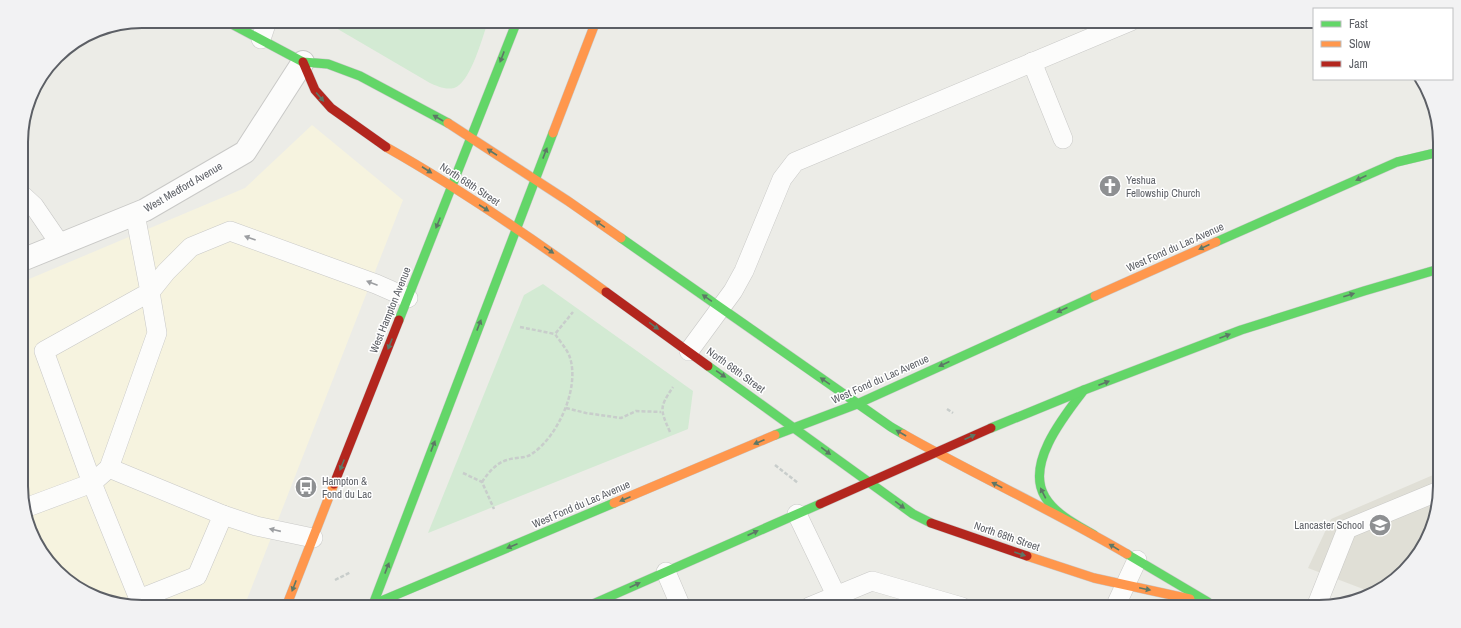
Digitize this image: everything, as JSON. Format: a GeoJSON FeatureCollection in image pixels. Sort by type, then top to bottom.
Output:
{"type":"FeatureCollection","features":[{"type":"Feature","properties":{"kind":"main road","name":"North 68th Street"},"geometry":{"type":"LineString","coordinates":[[240,28],[303,62],[328,64],[360,76],[441,120],[535,180],[720,306],[891,427],[935,452],[1094,535],[1206,600]]}},
{"type":"Feature","properties":{"kind":"main road","name":"West Hampton Avenue"},"geometry":{"type":"LineString","coordinates":[[289,600],[514,28]]}},
{"type":"Feature","properties":{"kind":"main road"},"geometry":{"type":"LineString","coordinates":[[373,600],[593,28]]}},
{"type":"Feature","properties":{"kind":"main road","name":"North 68th Street"},"geometry":{"type":"LineString","coordinates":[[303,62],[315,90],[330,108],[380,143],[422,167],[550,251],[795,427],[913,514],[938,526],[1094,578],[1197,600]]}},
{"type":"Feature","properties":{"kind":"main road","name":"West Fond du Lac Avenue"},"geometry":{"type":"LineString","coordinates":[[385,600],[795,427],[857,404],[1061,310],[1433,145]]}},
{"type":"Feature","properties":{"kind":"main road","name":"West Fond du Lac Avenue"},"geometry":{"type":"LineString","coordinates":[[1397,162],[1433,153]]}},
{"type":"Feature","properties":{"kind":"main road"},"geometry":{"type":"LineString","coordinates":[[602,600],[935,452],[1084,390],[1241,330],[1364,290],[1433,271]]}},
{"type":"Feature","properties":{"kind":"main road"},"geometry":{"type":"LineString","coordinates":[[1084,390],[1062,420],[1047,448],[1041,464],[1040,486],[1045,497],[1059,513],[1094,535]]}},
{"type":"Feature","properties":{"kind":"street","name":"West Medford Avenue"},"geometry":{"type":"LineString","coordinates":[[28,257],[145,210],[245,152],[303,62]]}},
{"type":"Feature","properties":{"kind":"lane"},"geometry":{"type":"LineString","coordinates":[[261,39],[265,28]]}},
{"type":"Feature","properties":{"kind":"lane"},"geometry":{"type":"LineString","coordinates":[[689,351],[720,306],[733,291],[744,271],[782,179],[795,162],[1114,28]]}},
{"type":"Feature","properties":{"kind":"lane"},"geometry":{"type":"LineString","coordinates":[[1032,62],[1063,139]]}},
{"type":"Feature","properties":{"kind":"lane"},"geometry":{"type":"LineString","coordinates":[[28,200],[34,206],[60,244]]}},
{"type":"Feature","properties":{"kind":"lane"},"geometry":{"type":"LineString","coordinates":[[30,506],[92,483],[109,468],[157,333],[135,214]]}},
{"type":"Feature","properties":{"kind":"lane"},"geometry":{"type":"LineString","coordinates":[[139,600],[92,483],[44,351],[150,292],[166,272],[191,247],[230,231],[376,284],[408,298]]}},
{"type":"Feature","properties":{"kind":"lane"},"geometry":{"type":"LineString","coordinates":[[109,468],[223,515],[256,526],[313,538]]}},
{"type":"Feature","properties":{"kind":"lane"},"geometry":{"type":"LineString","coordinates":[[1319,600],[1347,529],[1432,494]]}},
{"type":"Feature","properties":{"kind":"lane"},"geometry":{"type":"LineString","coordinates":[[796,514],[836,596]]}},
{"type":"Feature","properties":{"kind":"lane"},"geometry":{"type":"LineString","coordinates":[[146,600],[197,576],[223,515]]}},
{"type":"Feature","properties":{"kind":"lane"},"geometry":{"type":"LineString","coordinates":[[1118,600],[1137,560]]}},
{"type":"Feature","properties":{"kind":"lane"},"geometry":{"type":"LineString","coordinates":[[666,572],[678,600]]}},
{"type":"Feature","properties":{"kind":"lane"},"geometry":{"type":"LineString","coordinates":[[826,600],[872,581],[938,600]]}},
{"type":"Feature","properties":{"kind":"path"},"geometry":{"type":"LineString","coordinates":[[555,334],[572,312]]}},
{"type":"Feature","properties":{"kind":"path"},"geometry":{"type":"LineString","coordinates":[[482,482],[489,472],[498,464],[506,460],[532,455],[546,443],[562,417],[570,396],[572,372],[569,354],[555,334],[520,327]]}},
{"type":"Feature","properties":{"kind":"path"},"geometry":{"type":"LineString","coordinates":[[670,432],[661,412],[664,400],[674,387]]}},
{"type":"Feature","properties":{"kind":"path"},"geometry":{"type":"LineString","coordinates":[[566,408],[586,413],[621,418],[636,411],[661,412]]}},
{"type":"Feature","properties":{"kind":"path"},"geometry":{"type":"LineString","coordinates":[[946,409],[956,416]]}},
{"type":"Feature","properties":{"kind":"path"},"geometry":{"type":"LineString","coordinates":[[770,461],[798,483]]}},
{"type":"Feature","properties":{"kind":"path"},"geometry":{"type":"LineString","coordinates":[[463,473],[482,482],[494,509]]}},
{"type":"Feature","properties":{"kind":"path"},"geometry":{"type":"LineString","coordinates":[[335,580],[351,572]]}},
{"type":"Feature","properties":{"kind":"shaded area"},"geometry":{"type":"Polygon","coordinates":[[[312,125],[403,200],[247,600],[135,600],[113,596],[85,585],[62,566],[43,543],[32,515],[28,486],[28,279],[245,188],[312,125]]]}},
{"type":"Feature","properties":{"kind":"shaded area","name":"Lancaster School"},"geometry":{"type":"Polygon","coordinates":[[[1433,475],[1431,508],[1418,543],[1405,561],[1394,572],[1369,588],[1365,590],[1308,568],[1331,519],[1433,475]]]}},
{"type":"Feature","properties":{"kind":"green space"},"geometry":{"type":"Polygon","coordinates":[[[336,28],[486,28],[475,59],[460,85],[454,88],[447,88],[430,83],[336,28]]]}},
{"type":"Feature","properties":{"kind":"green space"},"geometry":{"type":"Polygon","coordinates":[[[543,284],[693,391],[688,429],[428,533],[524,295],[543,284]]]}},
{"type":"Feature","properties":{"kind":"traffic: fast"},"geometry":{"type":"LineString","coordinates":[[239,28],[303,62],[328,64],[360,76],[448,123]]}},
{"type":"Feature","properties":{"kind":"traffic: fast"},"geometry":{"type":"LineString","coordinates":[[399,320],[514,28]]}},
{"type":"Feature","properties":{"kind":"traffic: fast"},"geometry":{"type":"LineString","coordinates":[[375,600],[553,133]]}},
{"type":"Feature","properties":{"kind":"traffic: fast"},"geometry":{"type":"LineString","coordinates":[[1216,242],[1397,162],[1433,153]]}},
{"type":"Feature","properties":{"kind":"traffic: fast"},"geometry":{"type":"LineString","coordinates":[[621,238],[903,434]]}},
{"type":"Feature","properties":{"kind":"traffic: fast"},"geometry":{"type":"LineString","coordinates":[[991,428],[1084,390],[1241,330],[1433,271]]}},
{"type":"Feature","properties":{"kind":"traffic: fast"},"geometry":{"type":"LineString","coordinates":[[775,435],[857,404],[1095,296]]}},
{"type":"Feature","properties":{"kind":"traffic: fast"},"geometry":{"type":"LineString","coordinates":[[708,366],[913,514],[931,523]]}},
{"type":"Feature","properties":{"kind":"traffic: fast"},"geometry":{"type":"LineString","coordinates":[[1084,390],[1058,427],[1043,455],[1040,470],[1040,484],[1045,497],[1055,509],[1067,519],[1094,535]]}},
{"type":"Feature","properties":{"kind":"traffic: fast"},"geometry":{"type":"LineString","coordinates":[[384,600],[614,503]]}},
{"type":"Feature","properties":{"kind":"traffic: fast"},"geometry":{"type":"LineString","coordinates":[[602,600],[820,504]]}},
{"type":"Feature","properties":{"kind":"traffic: fast"},"geometry":{"type":"LineString","coordinates":[[1127,554],[1205,600]]}},
{"type":"Feature","properties":{"kind":"traffic: slow"},"geometry":{"type":"LineString","coordinates":[[553,133],[593,28]]}},
{"type":"Feature","properties":{"kind":"traffic: slow"},"geometry":{"type":"LineString","coordinates":[[448,123],[568,201],[621,238]]}},
{"type":"Feature","properties":{"kind":"traffic: slow"},"geometry":{"type":"LineString","coordinates":[[386,147],[442,180],[498,216],[606,292]]}},
{"type":"Feature","properties":{"kind":"traffic: slow"},"geometry":{"type":"LineString","coordinates":[[1095,296],[1216,242]]}},
{"type":"Feature","properties":{"kind":"traffic: slow"},"geometry":{"type":"LineString","coordinates":[[903,434],[1072,523],[1127,554]]}},
{"type":"Feature","properties":{"kind":"traffic: slow"},"geometry":{"type":"LineString","coordinates":[[614,503],[775,435]]}},
{"type":"Feature","properties":{"kind":"traffic: slow"},"geometry":{"type":"LineString","coordinates":[[289,600],[334,484]]}},
{"type":"Feature","properties":{"kind":"traffic: slow"},"geometry":{"type":"LineString","coordinates":[[1027,556],[1094,578],[1190,599]]}},
{"type":"Feature","properties":{"kind":"traffic: jam"},"geometry":{"type":"LineString","coordinates":[[303,62],[315,90],[331,108],[386,147]]}},
{"type":"Feature","properties":{"kind":"traffic: jam"},"geometry":{"type":"LineString","coordinates":[[606,292],[708,366]]}},
{"type":"Feature","properties":{"kind":"traffic: jam"},"geometry":{"type":"LineString","coordinates":[[334,484],[399,320]]}},
{"type":"Feature","properties":{"kind":"traffic: jam"},"geometry":{"type":"LineString","coordinates":[[820,504],[991,428]]}},
{"type":"Feature","properties":{"kind":"traffic: jam"},"geometry":{"type":"LineString","coordinates":[[931,523],[1027,556]]}},
{"type":"Feature","properties":{"kind":"place","name":"Yeshua Fellowship Church"},"geometry":{"type":"Point","coordinates":[1110,186]}},
{"type":"Feature","properties":{"kind":"place","name":"Hampton & Fond du Lac"},"geometry":{"type":"Point","coordinates":[306,487]}},
{"type":"Feature","properties":{"kind":"place","name":"Lancaster School"},"geometry":{"type":"Point","coordinates":[1380,525]}}]}
